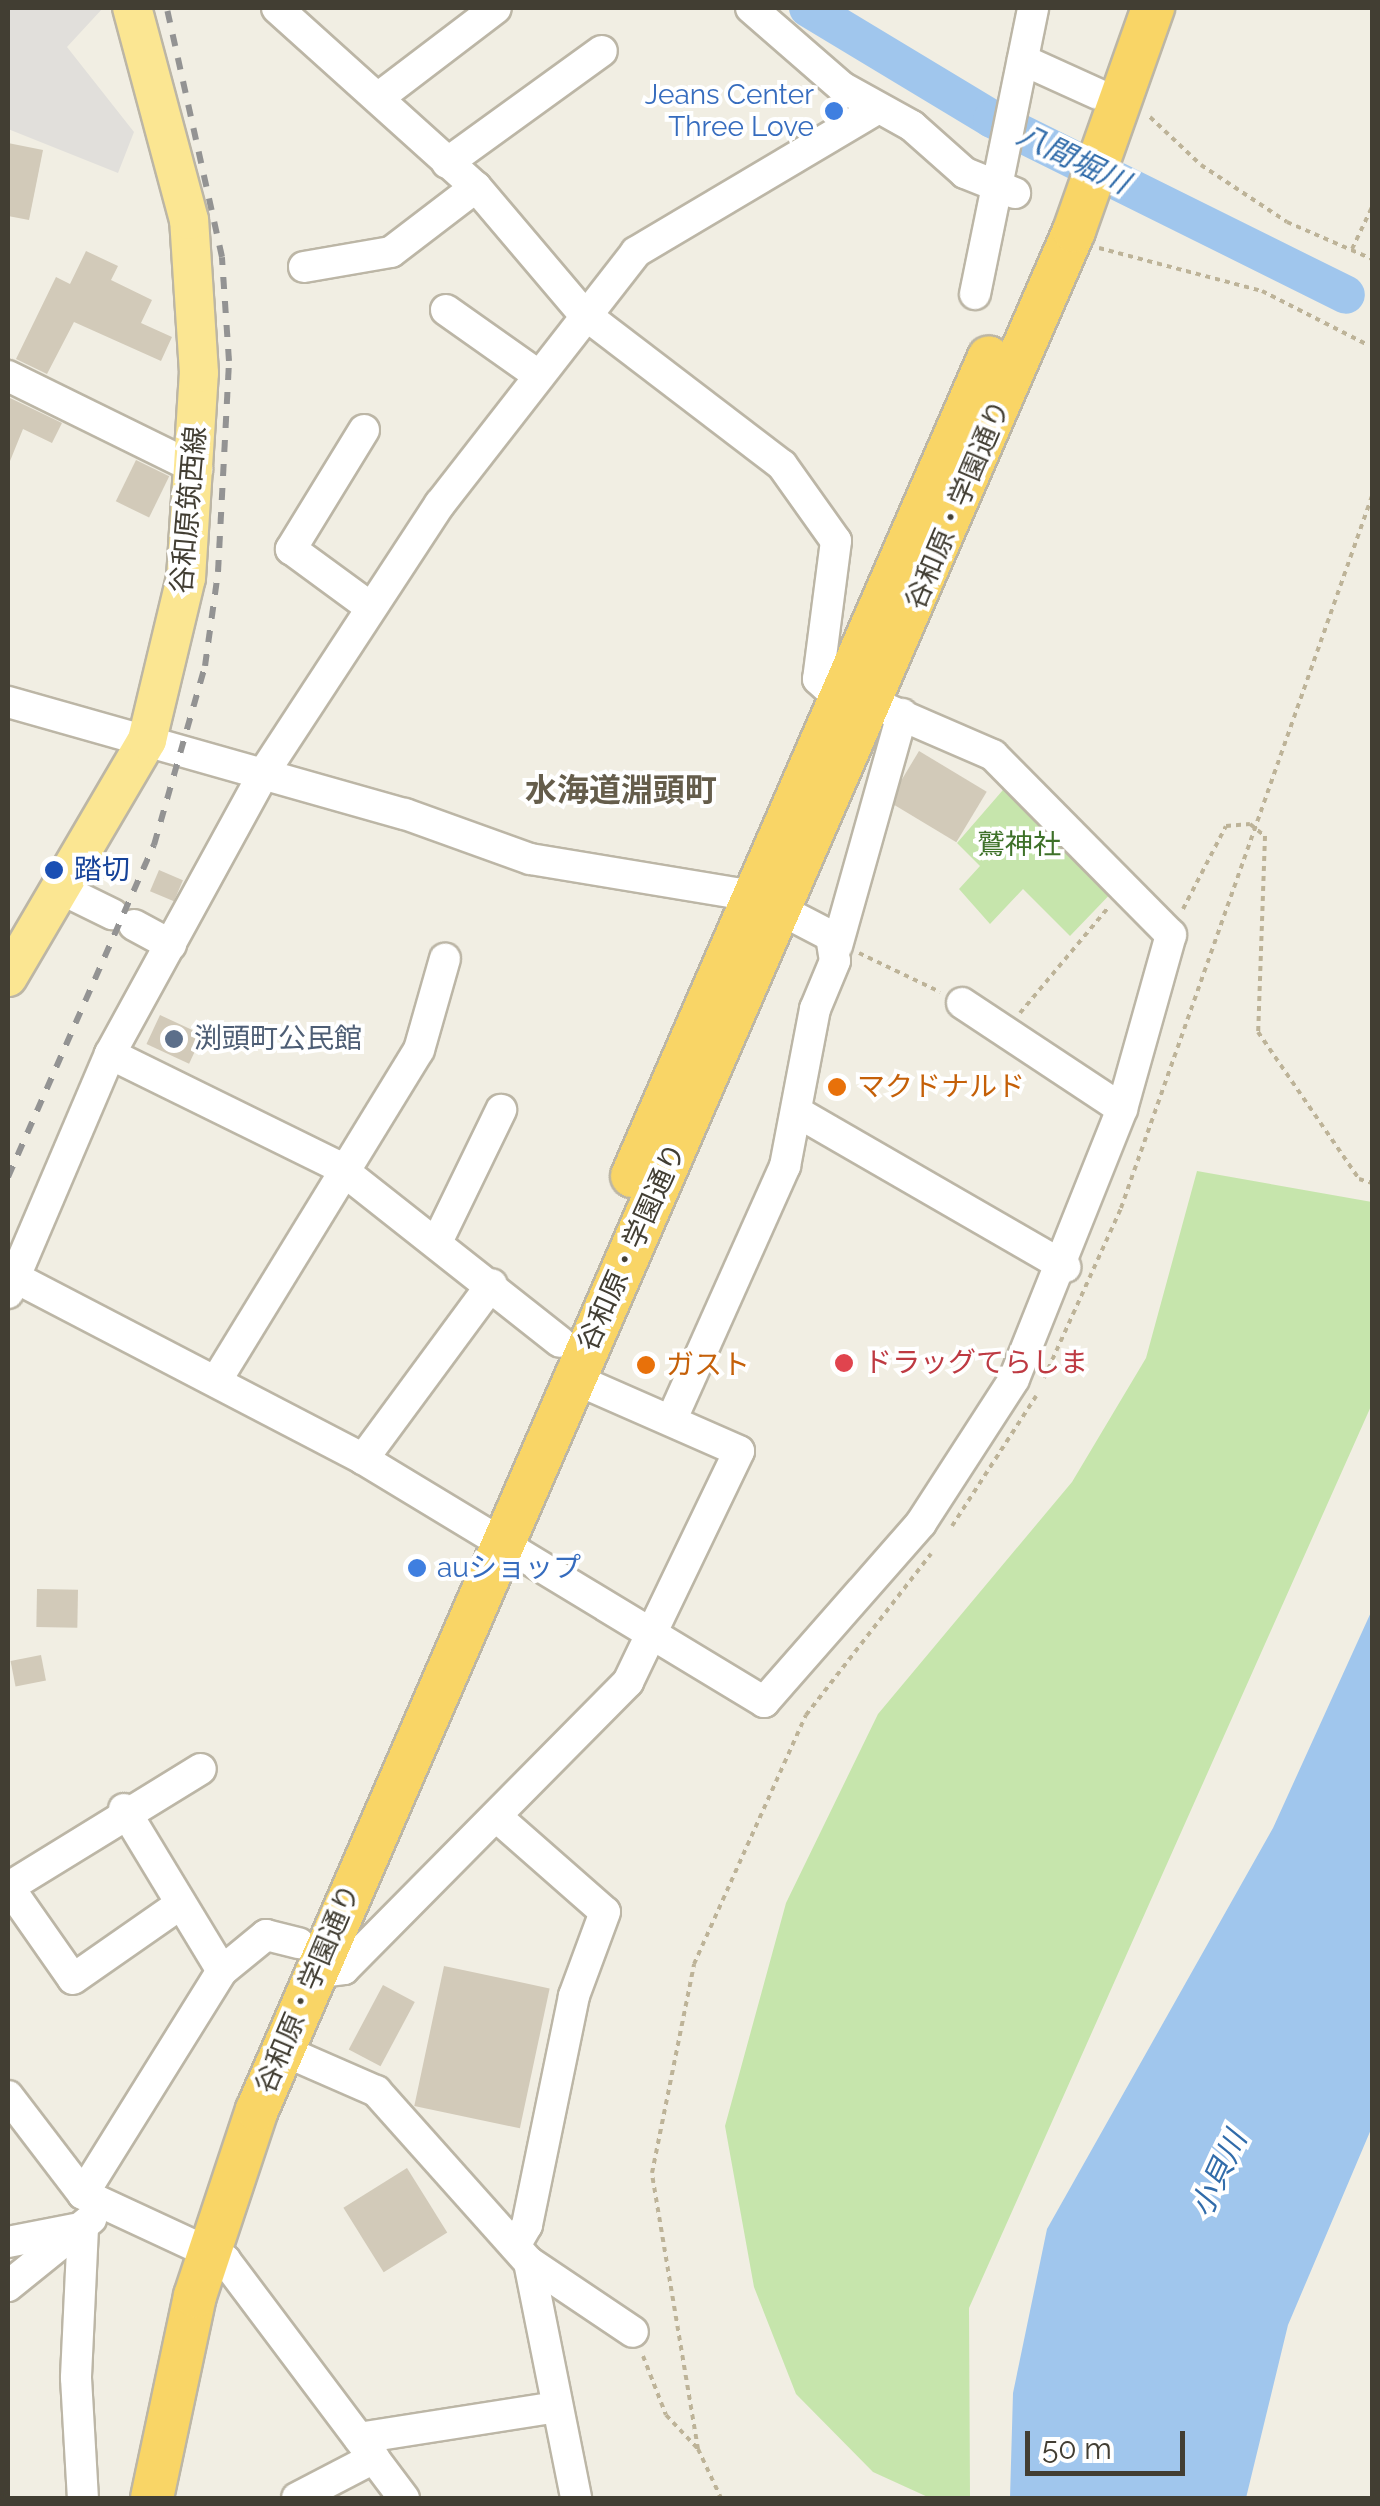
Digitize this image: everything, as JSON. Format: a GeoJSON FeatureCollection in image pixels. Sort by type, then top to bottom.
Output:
{"type":"FeatureCollection","features":[{"type":"Feature","properties":{"kind":"highway","name":"谷和原・学園通り"},"geometry":{"type":"LineString","coordinates":[[1107,108],[1124,8]]}},
{"type":"Feature","properties":{"kind":"highway","name":"谷和原・学園通り"},"geometry":{"type":"LineString","coordinates":[[125,2498],[148,2359],[306,1958],[769,902],[872,705],[1036,201],[1107,108],[1153,8]]}},
{"type":"Feature","properties":{"kind":"highway","name":"谷和原・学園通り"},"geometry":{"type":"LineString","coordinates":[[152,2498],[194,2246],[282,2050],[306,1958]]}},
{"type":"Feature","properties":{"kind":"main road","name":"谷和原筑西線"},"geometry":{"type":"LineString","coordinates":[[8,977],[147,740],[172,654],[197,469],[189,220],[132,8]]}},
{"type":"Feature","properties":{"kind":"street"},"geometry":{"type":"LineString","coordinates":[[276,8],[476,187],[583,313],[782,465],[836,541],[818,679],[993,755],[1171,935],[1122,1109],[1066,1267],[956,1477],[764,1702],[489,1541],[363,1458],[216,1381],[11,1286],[110,1054],[264,774],[369,606],[583,313],[636,252],[878,109]]}},
{"type":"Feature","properties":{"kind":"street"},"geometry":{"type":"LineString","coordinates":[[378,98],[496,8]]}},
{"type":"Feature","properties":{"kind":"street"},"geometry":{"type":"LineString","coordinates":[[750,8],[782,42],[878,109],[1036,201]]}},
{"type":"Feature","properties":{"kind":"street"},"geometry":{"type":"LineString","coordinates":[[975,294],[1036,201],[1021,68],[1033,8]]}},
{"type":"Feature","properties":{"kind":"street"},"geometry":{"type":"LineString","coordinates":[[448,163],[602,50]]}},
{"type":"Feature","properties":{"kind":"street"},"geometry":{"type":"LineString","coordinates":[[1021,68],[1107,108]]}},
{"type":"Feature","properties":{"kind":"street"},"geometry":{"type":"LineString","coordinates":[[304,267],[390,252],[476,187]]}},
{"type":"Feature","properties":{"kind":"street"},"geometry":{"type":"LineString","coordinates":[[446,310],[538,375]]}},
{"type":"Feature","properties":{"kind":"street"},"geometry":{"type":"LineString","coordinates":[[8,376],[197,469]]}},
{"type":"Feature","properties":{"kind":"street"},"geometry":{"type":"LineString","coordinates":[[364,430],[290,549],[369,606]]}},
{"type":"Feature","properties":{"kind":"street"},"geometry":{"type":"LineString","coordinates":[[8,702],[264,774],[530,860],[769,902],[846,949]]}},
{"type":"Feature","properties":{"kind":"street"},"geometry":{"type":"LineString","coordinates":[[672,1420],[785,1166],[797,1112],[846,949],[872,705]]}},
{"type":"Feature","properties":{"kind":"street"},"geometry":{"type":"LineString","coordinates":[[62,890],[171,945]]}},
{"type":"Feature","properties":{"kind":"street"},"geometry":{"type":"LineString","coordinates":[[216,1381],[349,1175],[418,1050],[445,959]]}},
{"type":"Feature","properties":{"kind":"street"},"geometry":{"type":"LineString","coordinates":[[962,1003],[1007,1028],[1122,1109]]}},
{"type":"Feature","properties":{"kind":"street"},"geometry":{"type":"LineString","coordinates":[[8,2286],[89,2209],[222,1970],[266,1934],[306,1958],[344,1969],[498,1818],[628,1682],[654,1636],[739,1450],[672,1420],[566,1360],[492,1284],[349,1175],[110,1054]]}},
{"type":"Feature","properties":{"kind":"street"},"geometry":{"type":"LineString","coordinates":[[436,1242],[501,1110]]}},
{"type":"Feature","properties":{"kind":"street"},"geometry":{"type":"LineString","coordinates":[[797,1112],[1066,1267]]}},
{"type":"Feature","properties":{"kind":"street"},"geometry":{"type":"LineString","coordinates":[[363,1458],[492,1284]]}},
{"type":"Feature","properties":{"kind":"street"},"geometry":{"type":"LineString","coordinates":[[179,1904],[74,1979],[8,1886],[124,1809],[201,1769]]}},
{"type":"Feature","properties":{"kind":"street"},"geometry":{"type":"LineString","coordinates":[[124,1809],[222,1970]]}},
{"type":"Feature","properties":{"kind":"street"},"geometry":{"type":"LineString","coordinates":[[498,1818],[605,1912],[574,1996],[522,2254],[576,2498]]}},
{"type":"Feature","properties":{"kind":"street"},"geometry":{"type":"LineString","coordinates":[[282,2050],[376,2092],[522,2254],[633,2332]]}},
{"type":"Feature","properties":{"kind":"street"},"geometry":{"type":"LineString","coordinates":[[8,2096],[89,2209],[194,2246],[290,2338],[404,2498]]}},
{"type":"Feature","properties":{"kind":"street"},"geometry":{"type":"LineString","coordinates":[[8,2242],[89,2209]]}},
{"type":"Feature","properties":{"kind":"street"},"geometry":{"type":"LineString","coordinates":[[83,2498],[76,2378],[89,2209]]}},
{"type":"Feature","properties":{"kind":"street"},"geometry":{"type":"LineString","coordinates":[[297,2498],[367,2448],[556,2407]]}},
{"type":"Feature","properties":{"kind":"path"},"geometry":{"type":"LineString","coordinates":[[1107,108],[1288,222],[1372,259]]}},
{"type":"Feature","properties":{"kind":"path"},"geometry":{"type":"LineString","coordinates":[[1036,201],[1097,247],[1262,291],[1366,344]]}},
{"type":"Feature","properties":{"kind":"path"},"geometry":{"type":"LineString","coordinates":[[1352,248],[1372,208]]}},
{"type":"Feature","properties":{"kind":"path"},"geometry":{"type":"LineString","coordinates":[[1171,935],[1210,844],[1226,826],[1250,824],[1271,850],[1256,951],[1258,1032],[1360,1179],[1372,1183]]}},
{"type":"Feature","properties":{"kind":"path"},"geometry":{"type":"LineString","coordinates":[[1007,1028],[1126,886]]}},
{"type":"Feature","properties":{"kind":"path"},"geometry":{"type":"LineString","coordinates":[[846,949],[962,1003]]}},
{"type":"Feature","properties":{"kind":"path"},"geometry":{"type":"LineString","coordinates":[[633,2332],[666,2414],[698,2449],[721,2498]]}},
{"type":"Feature","properties":{"kind":"green space","name":"鷲神社"},"geometry":{"type":"Polygon","coordinates":[[[1009,783],[1118,886],[1070,936],[1023,889],[990,924],[959,889],[980,866],[957,843],[1009,783]]]}},
{"type":"Feature","properties":{"kind":"green space"},"geometry":{"type":"Polygon","coordinates":[[[1197,1171],[1372,1202],[1372,1404],[969,2308],[970,2498],[930,2498],[873,2472],[796,2394],[754,2287],[725,2126],[786,1903],[878,1714],[1072,1482],[1146,1358],[1197,1171]]]}},
{"type":"Feature","properties":{"kind":"shaded area"},"geometry":{"type":"Polygon","coordinates":[[[8,8],[103,8],[67,47],[134,132],[118,173],[8,129],[8,8]]]}},
{"type":"Feature","properties":{"kind":"water","name":"小貝川"},"geometry":{"type":"Polygon","coordinates":[[[1372,1610],[1372,2127],[1288,2325],[1246,2498],[1010,2498],[1013,2393],[1047,2229],[1273,1828],[1372,1610]]]}},
{"type":"Feature","properties":{"kind":"building"},"geometry":{"type":"Polygon","coordinates":[[[8,143],[43,150],[29,220],[8,216],[8,143]]]}},
{"type":"Feature","properties":{"kind":"building"},"geometry":{"type":"Polygon","coordinates":[[[86,251],[118,266],[111,280],[152,300],[141,323],[172,337],[161,361],[74,322],[47,374],[16,359],[56,277],[70,284],[86,251]]]}},
{"type":"Feature","properties":{"kind":"building"},"geometry":{"type":"Polygon","coordinates":[[[8,397],[62,423],[52,443],[23,429],[8,466],[8,397]]]}},
{"type":"Feature","properties":{"kind":"building"},"geometry":{"type":"Polygon","coordinates":[[[136,460],[169,476],[149,518],[116,501],[136,460]]]}},
{"type":"Feature","properties":{"kind":"building"},"geometry":{"type":"Polygon","coordinates":[[[919,751],[987,792],[956,842],[889,802],[919,751]]]}},
{"type":"Feature","properties":{"kind":"building"},"geometry":{"type":"Polygon","coordinates":[[[159,870],[183,880],[174,901],[150,891],[159,870]]]}},
{"type":"Feature","properties":{"kind":"building","name":"渕頭町公民館"},"geometry":{"type":"Polygon","coordinates":[[[160,1015],[203,1035],[189,1064],[146,1044],[160,1015]]]}},
{"type":"Feature","properties":{"kind":"building"},"geometry":{"type":"Polygon","coordinates":[[[37,1589],[78,1590],[77,1628],[36,1627],[37,1589]]]}},
{"type":"Feature","properties":{"kind":"building"},"geometry":{"type":"Polygon","coordinates":[[[41,1655],[46,1681],[16,1686],[11,1661],[41,1655]]]}},
{"type":"Feature","properties":{"kind":"building"},"geometry":{"type":"Polygon","coordinates":[[[444,1966],[550,1988],[520,2128],[414,2106],[444,1966]]]}},
{"type":"Feature","properties":{"kind":"building"},"geometry":{"type":"Polygon","coordinates":[[[383,1985],[415,2002],[381,2066],[349,2049],[383,1985]]]}},
{"type":"Feature","properties":{"kind":"building"},"geometry":{"type":"Polygon","coordinates":[[[407,2168],[447,2232],[384,2272],[343,2208],[407,2168]]]}},
{"type":"Feature","properties":{"kind":"waterway","name":"八間堀川"},"geometry":{"type":"LineString","coordinates":[[808,8],[992,119],[1346,295]]}},
{"type":"Feature","properties":{"kind":"railway"},"geometry":{"type":"LineString","coordinates":[[8,1177],[154,845],[205,666],[218,572],[229,361],[222,257],[167,8]]}},
{"type":"Feature","properties":{"kind":"place","name":"Jeans Center Three Love"},"geometry":{"type":"Point","coordinates":[834,111]}},
{"type":"Feature","properties":{"kind":"place","name":"踏切"},"geometry":{"type":"Point","coordinates":[54,870]}},
{"type":"Feature","properties":{"kind":"place","name":"渕頭町公民館"},"geometry":{"type":"Point","coordinates":[174,1039]}},
{"type":"Feature","properties":{"kind":"place","name":"マクドナルド"},"geometry":{"type":"Point","coordinates":[837,1087]}},
{"type":"Feature","properties":{"kind":"place","name":"ドラッグてらしま"},"geometry":{"type":"Point","coordinates":[844,1363]}},
{"type":"Feature","properties":{"kind":"place","name":"ガスト"},"geometry":{"type":"Point","coordinates":[646,1365]}},
{"type":"Feature","properties":{"kind":"place","name":"auショップ"},"geometry":{"type":"Point","coordinates":[417,1568]}},
{"type":"Feature","properties":{"kind":"district","name":"水海道淵頭町"},"geometry":{"type":"Point","coordinates":[621,790]}}]}
